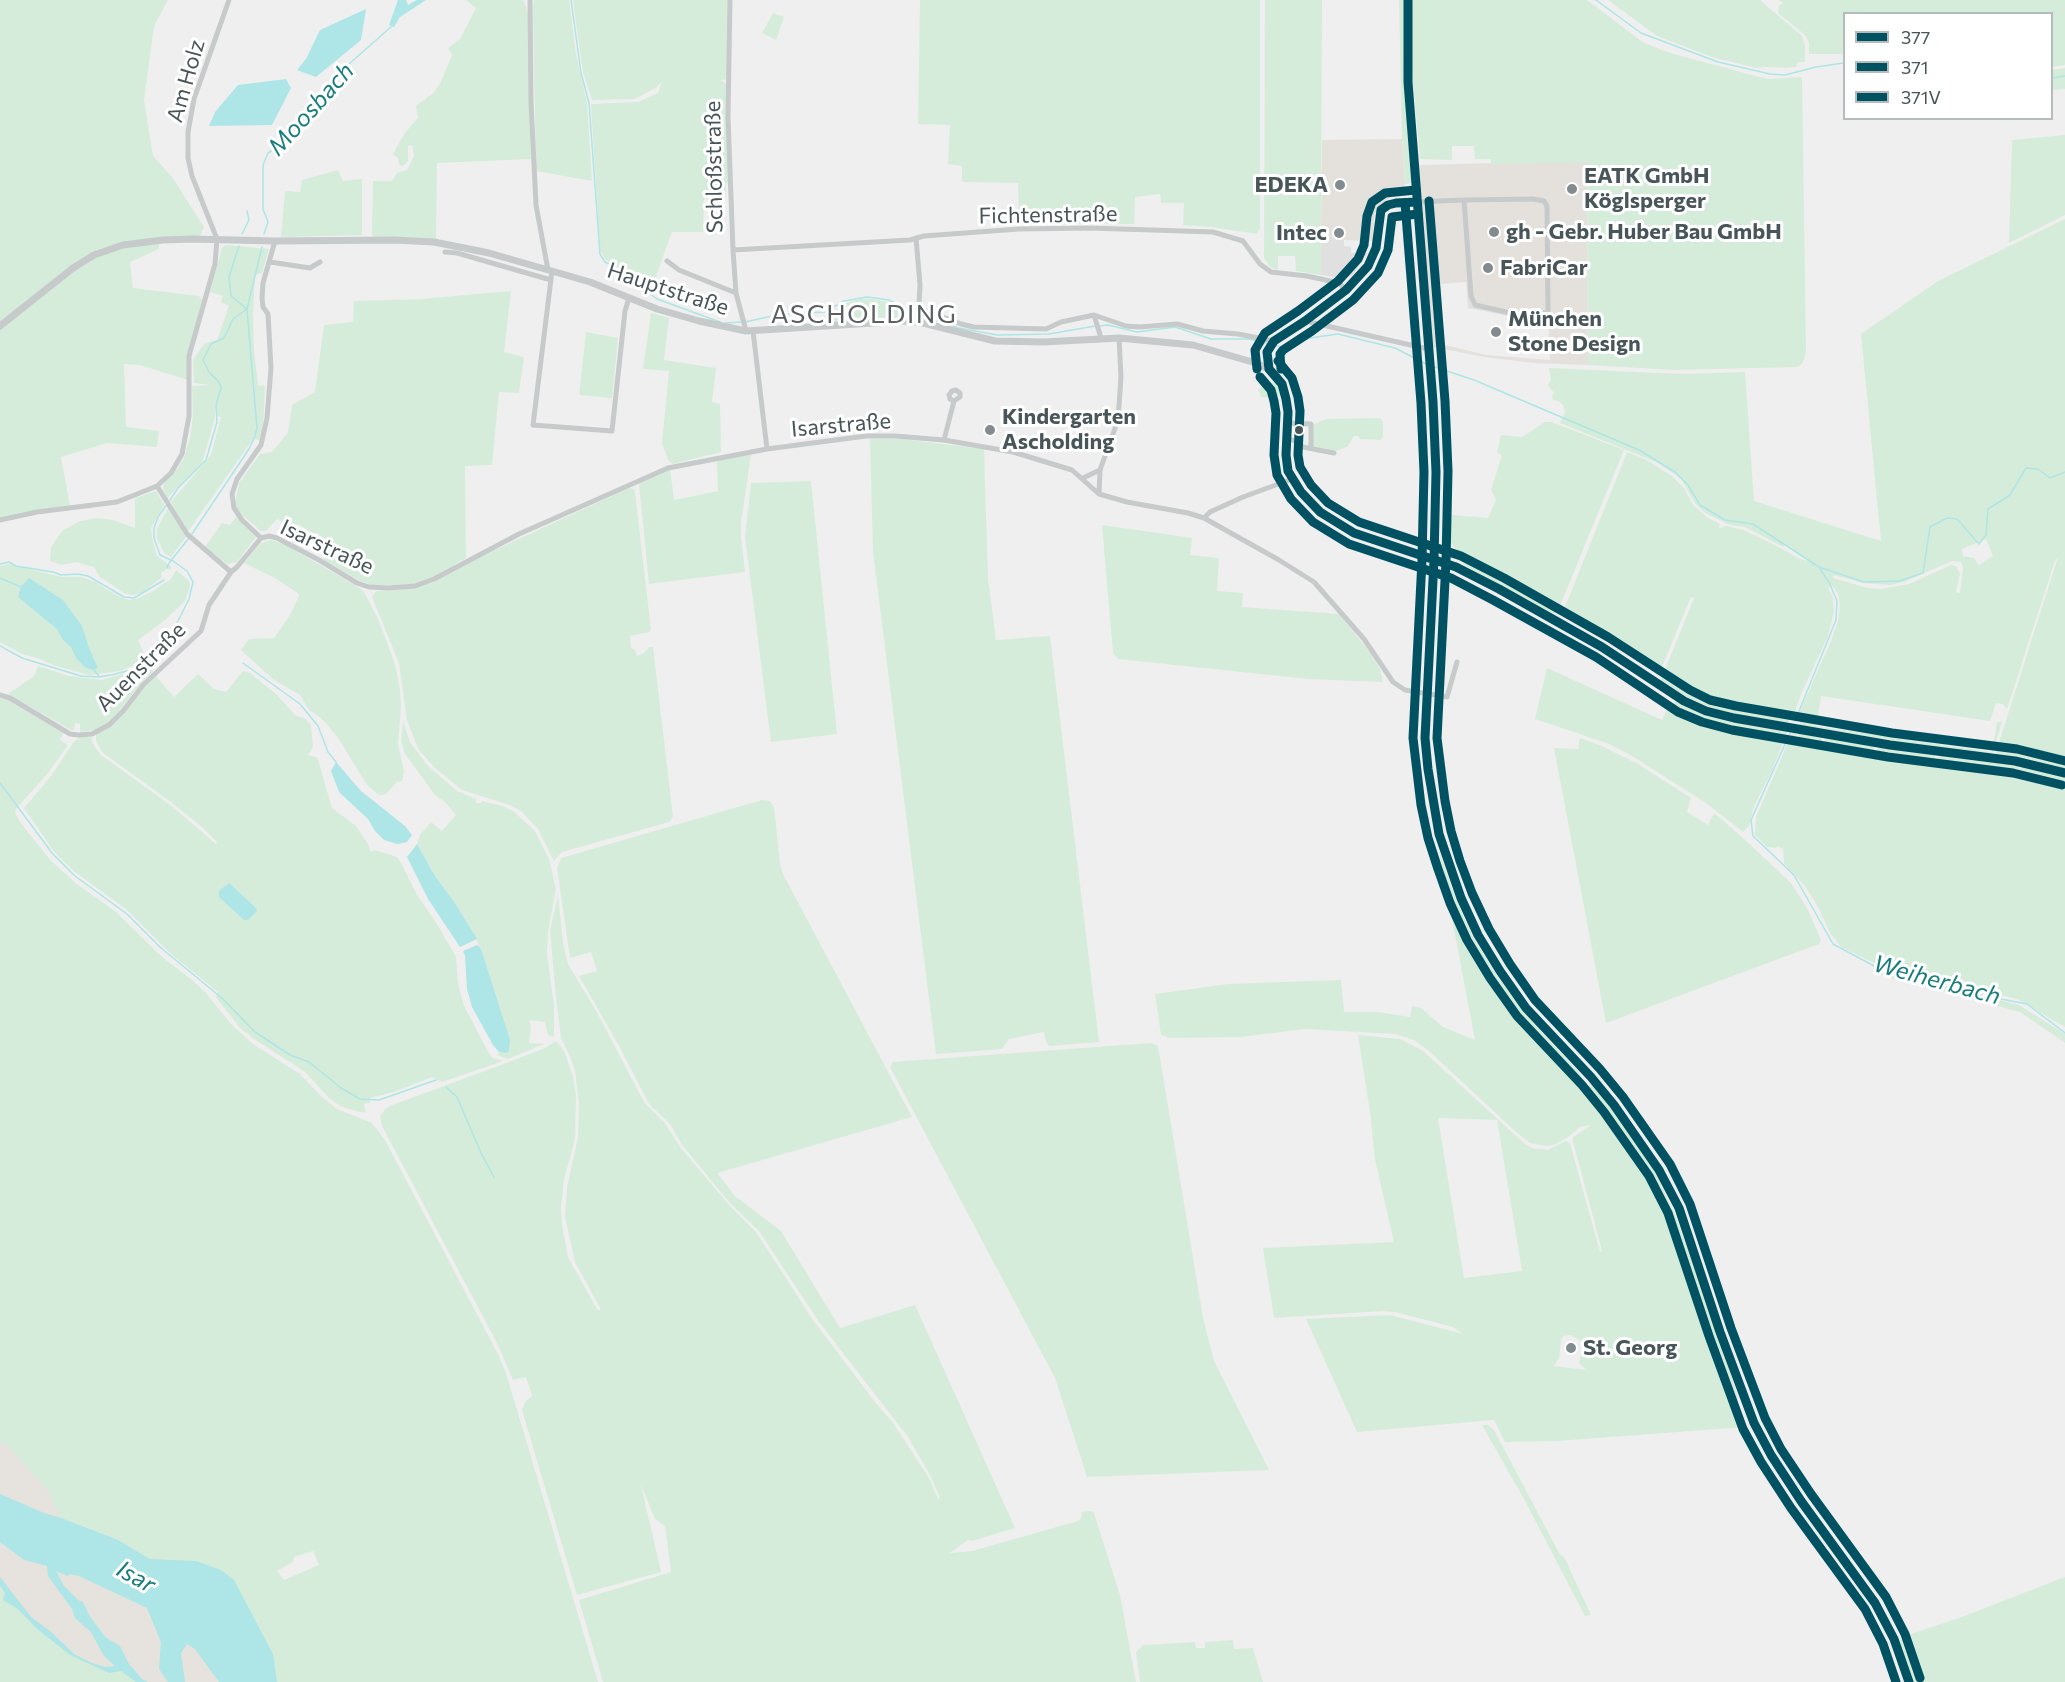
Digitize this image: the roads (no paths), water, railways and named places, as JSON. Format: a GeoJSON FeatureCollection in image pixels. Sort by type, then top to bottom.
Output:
{"type":"FeatureCollection","features":[{"type":"Feature","properties":{"kind":"main road"},"geometry":{"type":"LineString","coordinates":[[1408,0],[1408,82],[1431,374],[1436,472],[1425,738],[1439,834],[1461,898],[1478,935],[1500,971],[1526,1008],[1608,1098],[1638,1137],[1659,1170],[1678,1208],[1754,1423],[1771,1455],[1801,1501],[1875,1603],[1894,1639],[1910,1682]]}},
{"type":"Feature","properties":{"kind":"main road","name":"Hauptstraße"},"geometry":{"type":"LineString","coordinates":[[0,326],[73,268],[94,255],[123,245],[216,239],[434,242],[489,253],[550,270],[590,282],[657,309],[699,321],[747,326],[899,321],[918,315],[995,341],[1044,342],[1100,335],[1193,345],[1256,363],[1269,369]]}},
{"type":"Feature","properties":{"kind":"main road"},"geometry":{"type":"LineString","coordinates":[[1269,369],[1277,376],[1285,392],[1286,463],[1292,479],[1315,507],[1342,527],[1359,535],[1456,567],[1602,647],[1664,689],[1706,711],[1734,718],[1880,743],[2015,761],[2065,773]]}},
{"type":"Feature","properties":{"kind":"street","name":"Am Holz"},"geometry":{"type":"LineString","coordinates":[[216,239],[192,176],[188,158],[188,132],[194,99],[229,0]]}},
{"type":"Feature","properties":{"kind":"street"},"geometry":{"type":"LineString","coordinates":[[530,0],[534,187],[538,224],[551,280],[533,425],[612,431],[625,310],[629,298]]}},
{"type":"Feature","properties":{"kind":"street","name":"Schloßstraße"},"geometry":{"type":"LineString","coordinates":[[730,0],[728,117],[736,293],[747,326],[767,448]]}},
{"type":"Feature","properties":{"kind":"street"},"geometry":{"type":"LineString","coordinates":[[1256,363],[1271,346],[1360,277],[1374,254],[1382,210],[1396,203],[1464,200],[1533,199],[1544,201],[1547,206],[1548,312],[1538,315],[1520,315],[1475,305],[1471,296],[1464,200]]}},
{"type":"Feature","properties":{"kind":"street","name":"Fichtenstraße"},"geometry":{"type":"LineString","coordinates":[[733,250],[1019,229],[1090,228],[1213,232],[1243,241],[1260,264],[1271,272],[1307,276],[1339,283],[1346,290]]}},
{"type":"Feature","properties":{"kind":"street"},"geometry":{"type":"LineString","coordinates":[[916,238],[920,285],[918,315],[974,327],[1046,329],[1060,322],[1094,315],[1126,326],[1177,324],[1203,331],[1248,335],[1271,346]]}},
{"type":"Feature","properties":{"kind":"street"},"geometry":{"type":"LineString","coordinates":[[0,520],[37,512],[117,502],[157,486],[171,473],[182,454],[185,440],[189,416],[189,356],[215,264],[216,239]]}},
{"type":"Feature","properties":{"kind":"street"},"geometry":{"type":"LineString","coordinates":[[261,538],[242,520],[234,508],[232,494],[237,479],[261,446],[267,418],[271,368],[268,314],[263,307],[262,298],[263,283],[275,241]]}},
{"type":"Feature","properties":{"kind":"street"},"geometry":{"type":"LineString","coordinates":[[445,252],[458,253],[551,280]]}},
{"type":"Feature","properties":{"kind":"street"},"geometry":{"type":"LineString","coordinates":[[668,261],[679,270],[736,293]]}},
{"type":"Feature","properties":{"kind":"street"},"geometry":{"type":"LineString","coordinates":[[270,262],[310,268],[320,262]]}},
{"type":"Feature","properties":{"kind":"street"},"geometry":{"type":"LineString","coordinates":[[1094,315],[1100,335]]}},
{"type":"Feature","properties":{"kind":"street"},"geometry":{"type":"LineString","coordinates":[[1305,321],[1428,349]]}},
{"type":"Feature","properties":{"kind":"street"},"geometry":{"type":"LineString","coordinates":[[1099,494],[1100,470],[1118,420],[1121,377],[1119,338]]}},
{"type":"Feature","properties":{"kind":"street"},"geometry":{"type":"LineString","coordinates":[[1269,369],[1271,346]]}},
{"type":"Feature","properties":{"kind":"street"},"geometry":{"type":"LineString","coordinates":[[944,440],[954,401]]}},
{"type":"Feature","properties":{"kind":"street"},"geometry":{"type":"LineString","coordinates":[[1287,423],[1311,424],[1311,447]]}},
{"type":"Feature","properties":{"kind":"street","name":"Isarstraße"},"geometry":{"type":"LineString","coordinates":[[231,572],[261,538],[269,536],[277,538],[363,585],[388,588],[415,586],[434,579],[519,534],[668,468],[767,448],[866,436],[944,440],[1013,452],[1063,466],[1083,478],[1099,494],[1204,518],[1314,582],[1364,639],[1393,682],[1405,690],[1426,692]]}},
{"type":"Feature","properties":{"kind":"street"},"geometry":{"type":"LineString","coordinates":[[1286,438],[1298,442],[1303,447],[1334,453]]}},
{"type":"Feature","properties":{"kind":"street"},"geometry":{"type":"LineString","coordinates":[[1083,478],[1100,470]]}},
{"type":"Feature","properties":{"kind":"street"},"geometry":{"type":"LineString","coordinates":[[1204,518],[1210,512],[1243,497],[1292,479]]}},
{"type":"Feature","properties":{"kind":"street"},"geometry":{"type":"LineString","coordinates":[[157,486],[187,534],[231,572]]}},
{"type":"Feature","properties":{"kind":"street","name":"Auenstraße"},"geometry":{"type":"LineString","coordinates":[[0,695],[10,698],[69,734],[92,734],[101,730],[116,718],[144,684],[201,631],[210,605],[231,572]]}},
{"type":"Feature","properties":{"kind":"street"},"geometry":{"type":"LineString","coordinates":[[1426,692],[1447,697],[1457,662]]}},
{"type":"Feature","properties":{"kind":"water"},"geometry":{"type":"Polygon","coordinates":[[[398,0],[406,0],[408,5],[417,0],[426,0],[400,17],[394,27],[389,25],[398,0]]]}},
{"type":"Feature","properties":{"kind":"water"},"geometry":{"type":"Polygon","coordinates":[[[366,9],[361,40],[316,77],[297,70],[306,59],[320,30],[366,9]]]}},
{"type":"Feature","properties":{"kind":"water"},"geometry":{"type":"Polygon","coordinates":[[[286,79],[291,88],[272,125],[209,126],[215,112],[238,85],[286,79]]]}},
{"type":"Feature","properties":{"kind":"water"},"geometry":{"type":"Polygon","coordinates":[[[29,578],[63,600],[82,626],[98,668],[94,670],[86,668],[76,658],[71,647],[63,640],[57,629],[18,597],[21,587],[29,578]]]}},
{"type":"Feature","properties":{"kind":"water"},"geometry":{"type":"Polygon","coordinates":[[[336,762],[361,791],[405,826],[412,835],[407,842],[398,844],[384,840],[368,819],[339,792],[331,771],[336,762]]]}},
{"type":"Feature","properties":{"kind":"water"},"geometry":{"type":"Polygon","coordinates":[[[417,844],[435,876],[477,939],[460,947],[428,899],[407,857],[417,844]]]}},
{"type":"Feature","properties":{"kind":"water"},"geometry":{"type":"Polygon","coordinates":[[[229,883],[256,908],[257,911],[248,920],[244,920],[219,897],[219,891],[229,883]]]}},
{"type":"Feature","properties":{"kind":"water"},"geometry":{"type":"Polygon","coordinates":[[[477,945],[481,949],[510,1040],[509,1051],[506,1053],[499,1052],[493,1045],[472,1007],[467,989],[463,951],[477,945]]]}},
{"type":"Feature","properties":{"kind":"water","name":"Isar"},"geometry":{"type":"Polygon","coordinates":[[[0,1494],[118,1540],[150,1559],[196,1561],[221,1570],[234,1580],[273,1654],[277,1682],[219,1682],[195,1649],[187,1644],[181,1653],[185,1682],[168,1682],[159,1669],[161,1642],[147,1608],[79,1576],[70,1574],[68,1576],[56,1571],[64,1586],[83,1602],[89,1615],[105,1637],[120,1646],[129,1664],[142,1679],[148,1682],[136,1682],[121,1671],[109,1673],[70,1655],[36,1628],[18,1609],[3,1600],[5,1593],[0,1586],[0,1577],[31,1617],[74,1654],[105,1667],[115,1666],[104,1656],[91,1632],[75,1618],[72,1609],[48,1576],[47,1566],[24,1560],[0,1542],[0,1494]]]}},
{"type":"Feature","properties":{"kind":"waterway"},"geometry":{"type":"LineString","coordinates":[[571,0],[581,73],[589,103],[600,254],[605,262],[657,299],[720,322]]}},
{"type":"Feature","properties":{"kind":"waterway"},"geometry":{"type":"LineString","coordinates":[[1596,0],[1641,33],[1718,62],[1770,74],[1785,75],[1843,63]]}},
{"type":"Feature","properties":{"kind":"waterway","name":"Moosbach"},"geometry":{"type":"LineString","coordinates":[[264,234],[268,222],[263,209],[263,165],[268,153],[285,142],[307,108],[349,64],[392,26]]}},
{"type":"Feature","properties":{"kind":"waterway"},"geometry":{"type":"LineString","coordinates":[[2053,78],[2065,76]]}},
{"type":"Feature","properties":{"kind":"waterway"},"geometry":{"type":"LineString","coordinates":[[242,234],[249,220],[247,211]]}},
{"type":"Feature","properties":{"kind":"waterway"},"geometry":{"type":"LineString","coordinates":[[192,534],[249,449],[257,428],[247,309],[231,296],[229,277],[239,246]]}},
{"type":"Feature","properties":{"kind":"waterway","name":"Moosbach"},"geometry":{"type":"LineString","coordinates":[[170,500],[178,488],[206,460],[217,422],[216,405],[221,388],[203,360],[211,344],[224,338],[233,319],[247,309],[262,247]]}},
{"type":"Feature","properties":{"kind":"waterway"},"geometry":{"type":"LineString","coordinates":[[745,322],[781,314],[825,312],[844,301],[867,297],[889,300],[916,313]]}},
{"type":"Feature","properties":{"kind":"waterway"},"geometry":{"type":"LineString","coordinates":[[920,315],[959,328],[997,335],[1049,334],[1095,326]]}},
{"type":"Feature","properties":{"kind":"waterway"},"geometry":{"type":"LineString","coordinates":[[725,323],[741,322]]}},
{"type":"Feature","properties":{"kind":"waterway"},"geometry":{"type":"LineString","coordinates":[[1100,326],[1108,325],[1137,332],[1175,327],[1211,339],[1249,339],[1281,347],[1310,338],[1338,334],[1395,348],[1428,365]]}},
{"type":"Feature","properties":{"kind":"waterway"},"geometry":{"type":"LineString","coordinates":[[1432,366],[1474,380],[1639,450],[1675,472],[1688,485],[1700,505],[1725,520],[1753,524],[1819,567],[1864,582],[1899,581],[1923,573],[1930,527],[1947,518],[1957,519],[1979,544],[1986,535],[1988,509],[2010,495],[2026,468],[2038,469],[2050,478],[2065,472]]}},
{"type":"Feature","properties":{"kind":"waterway","name":"Moosbach"},"geometry":{"type":"LineString","coordinates":[[0,646],[22,658],[81,676],[99,677],[131,670],[147,659],[176,625],[189,599],[193,582],[187,571],[160,555],[154,538],[154,528],[158,517],[167,504]]}},
{"type":"Feature","properties":{"kind":"waterway"},"geometry":{"type":"LineString","coordinates":[[167,568],[189,538]]}},
{"type":"Feature","properties":{"kind":"waterway","name":"Moosbach"},"geometry":{"type":"LineString","coordinates":[[0,564],[9,562],[16,566],[61,575],[88,576],[124,597],[134,598],[164,580]]}},
{"type":"Feature","properties":{"kind":"waterway","name":"Weiherbach"},"geometry":{"type":"LineString","coordinates":[[1795,721],[1836,620],[1837,601],[1829,582],[1820,569]]}},
{"type":"Feature","properties":{"kind":"waterway"},"geometry":{"type":"LineString","coordinates":[[0,578],[21,587]]}},
{"type":"Feature","properties":{"kind":"waterway"},"geometry":{"type":"LineString","coordinates":[[243,663],[300,704],[318,726],[328,752],[336,762]]}},
{"type":"Feature","properties":{"kind":"waterway","name":"Moosbach"},"geometry":{"type":"LineString","coordinates":[[94,670],[99,676]]}},
{"type":"Feature","properties":{"kind":"waterway","name":"Weiherbach"},"geometry":{"type":"LineString","coordinates":[[1790,733],[1751,820],[1753,836],[1794,875],[1833,944],[1876,967],[1959,991],[2027,1004],[2065,1033]]}},
{"type":"Feature","properties":{"kind":"waterway"},"geometry":{"type":"LineString","coordinates":[[0,783],[52,853],[75,876],[127,914],[161,948],[223,999],[255,1032],[290,1055],[309,1062],[341,1088],[360,1099],[379,1100],[436,1080]]}},
{"type":"Feature","properties":{"kind":"waterway"},"geometry":{"type":"LineString","coordinates":[[446,1087],[457,1097],[494,1177]]}},
{"type":"Feature","properties":{"kind":"place","name":"EDEKA"},"geometry":{"type":"Point","coordinates":[1340,185]}},
{"type":"Feature","properties":{"kind":"place","name":"EATK GmbH Köglsperger"},"geometry":{"type":"Point","coordinates":[1572,189]}},
{"type":"Feature","properties":{"kind":"place","name":"gh - Gebr. Huber Bau GmbH"},"geometry":{"type":"Point","coordinates":[1494,232]}},
{"type":"Feature","properties":{"kind":"place","name":"Intec"},"geometry":{"type":"Point","coordinates":[1339,233]}},
{"type":"Feature","properties":{"kind":"place","name":"FabriCar"},"geometry":{"type":"Point","coordinates":[1488,268]}},
{"type":"Feature","properties":{"kind":"place","name":"München Stone Design"},"geometry":{"type":"Point","coordinates":[1496,332]}},
{"type":"Feature","properties":{"kind":"place","name":"Kindergarten Ascholding"},"geometry":{"type":"Point","coordinates":[990,430]}},
{"type":"Feature","properties":{"kind":"place","name":"St. Georg"},"geometry":{"type":"Point","coordinates":[1571,1348]}},
{"type":"Feature","properties":{"kind":"district","name":"ASCHOLDING"},"geometry":{"type":"Point","coordinates":[864,314]}}]}
